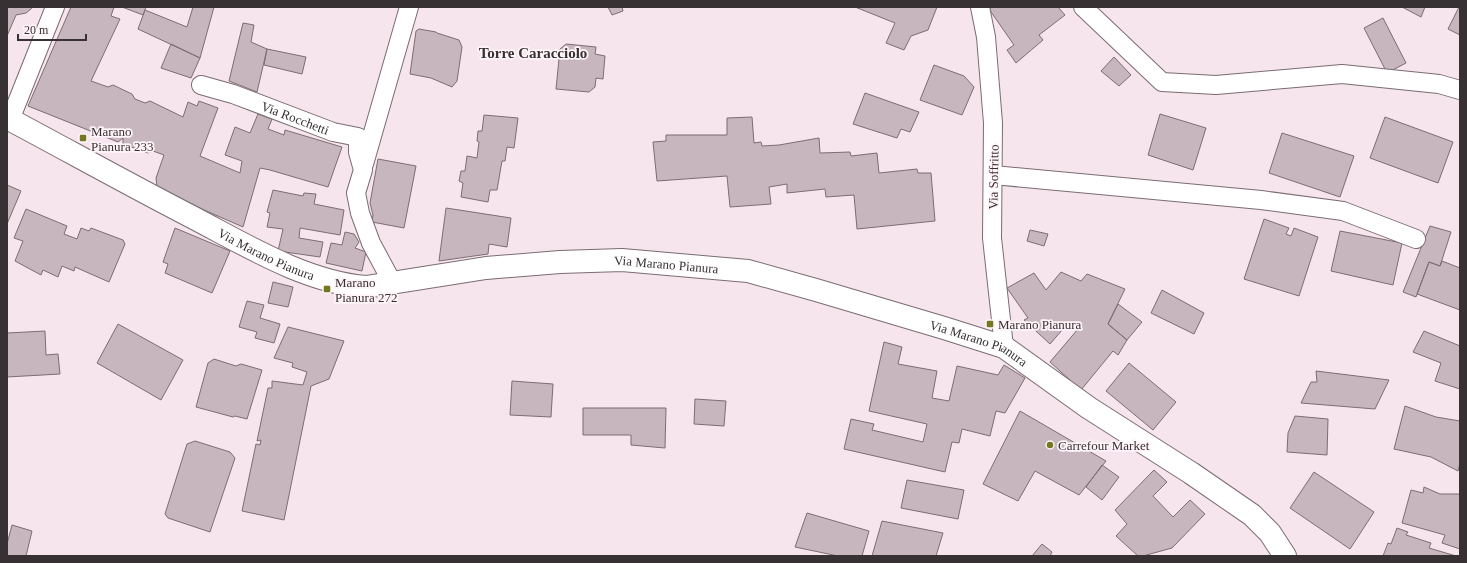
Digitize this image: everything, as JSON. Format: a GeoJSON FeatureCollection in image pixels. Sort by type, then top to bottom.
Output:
{"type":"FeatureCollection","features":[{"type":"Feature","properties":{"kind":"street"},"geometry":{"type":"LineString","coordinates":[[9,119],[55,7]]}},
{"type":"Feature","properties":{"kind":"street"},"geometry":{"type":"LineString","coordinates":[[392,282],[371,243],[360,213],[356,193],[409,7]]}},
{"type":"Feature","properties":{"kind":"street","name":"Via Soffritto"},"geometry":{"type":"LineString","coordinates":[[980,7],[986,37],[993,124],[992,238],[1004,347]]}},
{"type":"Feature","properties":{"kind":"street"},"geometry":{"type":"LineString","coordinates":[[1083,7],[1162,82],[1216,84],[1342,74],[1439,84],[1460,90]]}},
{"type":"Feature","properties":{"kind":"street","name":"Via Rocchetti"},"geometry":{"type":"LineString","coordinates":[[201,85],[233,94],[333,132],[358,137],[358,152],[363,170]]}},
{"type":"Feature","properties":{"kind":"street","name":"Via Marano Pianura"},"geometry":{"type":"LineString","coordinates":[[9,119],[251,248],[306,273],[347,285],[366,286],[486,268],[560,262],[622,260],[748,270],[1004,347],[1089,408],[1191,473],[1252,515],[1270,533],[1284,556]]}},
{"type":"Feature","properties":{"kind":"street"},"geometry":{"type":"LineString","coordinates":[[993,175],[1261,200],[1342,211],[1416,239]]}},
{"type":"Feature","properties":{"kind":"building"},"geometry":{"type":"Polygon","coordinates":[[[7,7],[32,7],[26,13],[16,15],[7,36],[7,7]]]}},
{"type":"Feature","properties":{"kind":"building"},"geometry":{"type":"Polygon","coordinates":[[[71,7],[114,7],[111,16],[120,19],[91,81],[108,87],[113,85],[132,94],[135,99],[145,103],[150,101],[183,117],[188,102],[197,106],[199,101],[218,108],[200,156],[240,173],[242,161],[225,155],[235,127],[250,133],[258,114],[272,119],[268,129],[284,135],[285,130],[342,147],[328,187],[260,168],[243,227],[204,210],[157,186],[156,178],[164,155],[153,151],[148,153],[123,144],[123,138],[118,142],[28,106],[71,7]]]}},
{"type":"Feature","properties":{"kind":"building"},"geometry":{"type":"Polygon","coordinates":[[[122,7],[146,7],[143,15],[122,7]]]}},
{"type":"Feature","properties":{"kind":"building"},"geometry":{"type":"Polygon","coordinates":[[[193,7],[214,7],[200,58],[138,29],[145,10],[187,27],[193,7]]]}},
{"type":"Feature","properties":{"kind":"building"},"geometry":{"type":"Polygon","coordinates":[[[608,7],[622,7],[623,11],[612,15],[608,7]]]}},
{"type":"Feature","properties":{"kind":"building"},"geometry":{"type":"Polygon","coordinates":[[[855,7],[937,7],[928,30],[911,36],[904,50],[886,43],[895,23],[855,7]]]}},
{"type":"Feature","properties":{"kind":"building"},"geometry":{"type":"Polygon","coordinates":[[[992,7],[1058,7],[1065,15],[1039,35],[1043,40],[1016,63],[1007,50],[1014,45],[989,9],[992,7]]]}},
{"type":"Feature","properties":{"kind":"building"},"geometry":{"type":"Polygon","coordinates":[[[1402,7],[1425,7],[1421,17],[1402,7]]]}},
{"type":"Feature","properties":{"kind":"building"},"geometry":{"type":"Polygon","coordinates":[[[1460,7],[1460,35],[1448,29],[1460,7]]]}},
{"type":"Feature","properties":{"kind":"building"},"geometry":{"type":"Polygon","coordinates":[[[1383,18],[1406,63],[1387,73],[1364,28],[1383,18]]]}},
{"type":"Feature","properties":{"kind":"building"},"geometry":{"type":"Polygon","coordinates":[[[243,23],[254,25],[251,42],[267,49],[257,92],[229,81],[243,23]]]}},
{"type":"Feature","properties":{"kind":"building"},"geometry":{"type":"Polygon","coordinates":[[[419,29],[436,32],[459,40],[462,47],[457,81],[452,87],[431,78],[410,74],[416,31],[419,29]]]}},
{"type":"Feature","properties":{"kind":"building"},"geometry":{"type":"Polygon","coordinates":[[[171,44],[200,58],[191,78],[161,68],[171,44]]]}},
{"type":"Feature","properties":{"kind":"building"},"geometry":{"type":"Polygon","coordinates":[[[566,44],[596,47],[595,54],[605,56],[603,79],[596,78],[595,87],[589,92],[556,89],[560,49],[566,44]]]}},
{"type":"Feature","properties":{"kind":"building"},"geometry":{"type":"Polygon","coordinates":[[[267,49],[306,57],[302,74],[264,65],[267,49]]]}},
{"type":"Feature","properties":{"kind":"building"},"geometry":{"type":"Polygon","coordinates":[[[1114,57],[1131,75],[1119,86],[1101,71],[1114,57]]]}},
{"type":"Feature","properties":{"kind":"building"},"geometry":{"type":"Polygon","coordinates":[[[934,65],[964,76],[974,87],[962,115],[920,100],[934,65]]]}},
{"type":"Feature","properties":{"kind":"building"},"geometry":{"type":"Polygon","coordinates":[[[865,93],[919,112],[910,132],[901,129],[897,138],[853,124],[865,93]]]}},
{"type":"Feature","properties":{"kind":"building"},"geometry":{"type":"Polygon","coordinates":[[[1160,114],[1206,128],[1193,170],[1148,155],[1160,114]]]}},
{"type":"Feature","properties":{"kind":"building"},"geometry":{"type":"Polygon","coordinates":[[[484,115],[518,118],[514,148],[507,147],[505,161],[502,161],[497,190],[490,190],[488,202],[461,197],[463,183],[459,181],[461,171],[465,171],[467,156],[477,158],[479,142],[477,141],[478,131],[482,131],[484,115]]]}},
{"type":"Feature","properties":{"kind":"building"},"geometry":{"type":"Polygon","coordinates":[[[752,117],[754,143],[761,142],[762,146],[779,145],[819,138],[820,153],[850,152],[851,156],[877,153],[879,173],[917,169],[918,173],[931,173],[935,221],[857,229],[854,195],[826,197],[825,189],[787,193],[787,184],[769,187],[771,204],[730,207],[727,176],[657,181],[653,142],[666,141],[666,135],[727,135],[727,118],[752,117]]]}},
{"type":"Feature","properties":{"kind":"building"},"geometry":{"type":"Polygon","coordinates":[[[1385,117],[1453,142],[1438,183],[1370,158],[1385,117]]]}},
{"type":"Feature","properties":{"kind":"building"},"geometry":{"type":"Polygon","coordinates":[[[1282,133],[1354,156],[1340,197],[1269,173],[1282,133]]]}},
{"type":"Feature","properties":{"kind":"building"},"geometry":{"type":"Polygon","coordinates":[[[378,159],[416,166],[404,228],[372,222],[373,215],[370,203],[378,159]]]}},
{"type":"Feature","properties":{"kind":"building"},"geometry":{"type":"Polygon","coordinates":[[[7,185],[21,191],[7,224],[7,185]]]}},
{"type":"Feature","properties":{"kind":"building"},"geometry":{"type":"Polygon","coordinates":[[[273,190],[303,196],[304,193],[316,194],[314,204],[344,210],[340,235],[300,228],[299,238],[323,242],[320,257],[278,251],[283,229],[267,227],[270,213],[267,212],[273,190]]]}},
{"type":"Feature","properties":{"kind":"building"},"geometry":{"type":"Polygon","coordinates":[[[446,208],[511,218],[507,247],[489,244],[488,254],[439,261],[446,208]]]}},
{"type":"Feature","properties":{"kind":"building"},"geometry":{"type":"Polygon","coordinates":[[[26,209],[67,226],[64,234],[77,239],[81,228],[89,231],[91,228],[123,240],[125,244],[109,282],[75,267],[74,271],[62,266],[58,277],[43,270],[41,275],[15,261],[23,241],[14,238],[26,209]]]}},
{"type":"Feature","properties":{"kind":"building"},"geometry":{"type":"Polygon","coordinates":[[[1264,219],[1289,228],[1286,234],[1291,236],[1294,228],[1318,237],[1299,296],[1244,279],[1264,219]]]}},
{"type":"Feature","properties":{"kind":"building"},"geometry":{"type":"Polygon","coordinates":[[[1430,226],[1451,232],[1440,266],[1429,262],[1416,297],[1403,292],[1430,226]]]}},
{"type":"Feature","properties":{"kind":"building"},"geometry":{"type":"Polygon","coordinates":[[[175,228],[230,251],[212,293],[165,273],[168,264],[163,262],[175,228]]]}},
{"type":"Feature","properties":{"kind":"building"},"geometry":{"type":"Polygon","coordinates":[[[1030,230],[1048,234],[1044,246],[1027,241],[1030,230]]]}},
{"type":"Feature","properties":{"kind":"building"},"geometry":{"type":"Polygon","coordinates":[[[1340,231],[1402,243],[1393,285],[1331,271],[1340,231]]]}},
{"type":"Feature","properties":{"kind":"building"},"geometry":{"type":"Polygon","coordinates":[[[345,232],[354,234],[359,242],[355,248],[366,252],[362,271],[326,263],[331,243],[342,245],[345,232]]]}},
{"type":"Feature","properties":{"kind":"building"},"geometry":{"type":"Polygon","coordinates":[[[1442,261],[1460,268],[1460,310],[1417,294],[1429,262],[1440,266],[1442,261]]]}},
{"type":"Feature","properties":{"kind":"building"},"geometry":{"type":"Polygon","coordinates":[[[1061,272],[1081,281],[1087,274],[1125,289],[1108,324],[1127,340],[1118,355],[1113,351],[1081,390],[1050,362],[1078,329],[1069,322],[1050,344],[1024,320],[1028,318],[1007,288],[1034,273],[1046,290],[1061,272]]]}},
{"type":"Feature","properties":{"kind":"building"},"geometry":{"type":"Polygon","coordinates":[[[273,282],[293,287],[288,307],[268,303],[273,282]]]}},
{"type":"Feature","properties":{"kind":"building"},"geometry":{"type":"Polygon","coordinates":[[[1162,290],[1204,313],[1194,334],[1151,313],[1162,290]]]}},
{"type":"Feature","properties":{"kind":"building"},"geometry":{"type":"Polygon","coordinates":[[[247,301],[264,305],[260,318],[280,324],[274,343],[255,338],[257,332],[239,327],[247,301]]]}},
{"type":"Feature","properties":{"kind":"building"},"geometry":{"type":"Polygon","coordinates":[[[1118,304],[1142,322],[1127,340],[1108,324],[1118,304]]]}},
{"type":"Feature","properties":{"kind":"building"},"geometry":{"type":"Polygon","coordinates":[[[118,324],[183,360],[161,400],[97,363],[118,324]]]}},
{"type":"Feature","properties":{"kind":"building"},"geometry":{"type":"Polygon","coordinates":[[[288,327],[344,341],[329,379],[311,386],[284,520],[242,511],[256,444],[260,445],[261,440],[257,441],[268,388],[272,388],[272,381],[303,385],[307,372],[292,367],[293,363],[274,358],[288,327]]]}},
{"type":"Feature","properties":{"kind":"building"},"geometry":{"type":"Polygon","coordinates":[[[45,331],[46,355],[58,354],[60,374],[7,377],[7,333],[45,331]]]}},
{"type":"Feature","properties":{"kind":"building"},"geometry":{"type":"Polygon","coordinates":[[[1424,331],[1460,346],[1460,389],[1435,381],[1441,363],[1413,352],[1424,331]]]}},
{"type":"Feature","properties":{"kind":"building"},"geometry":{"type":"Polygon","coordinates":[[[884,342],[902,347],[898,364],[937,371],[932,398],[949,401],[957,366],[998,375],[1004,365],[1025,378],[1005,413],[996,411],[990,436],[962,429],[959,443],[952,442],[945,472],[844,449],[851,419],[874,424],[872,430],[923,442],[927,424],[869,411],[884,342]]]}},
{"type":"Feature","properties":{"kind":"building"},"geometry":{"type":"Polygon","coordinates":[[[214,359],[236,366],[241,364],[262,370],[247,419],[235,416],[233,417],[196,407],[208,363],[214,359]]]}},
{"type":"Feature","properties":{"kind":"building"},"geometry":{"type":"Polygon","coordinates":[[[1129,363],[1176,402],[1153,430],[1106,391],[1129,363]]]}},
{"type":"Feature","properties":{"kind":"building"},"geometry":{"type":"Polygon","coordinates":[[[1316,371],[1389,380],[1375,409],[1301,403],[1311,382],[1317,382],[1316,371]]]}},
{"type":"Feature","properties":{"kind":"building"},"geometry":{"type":"Polygon","coordinates":[[[512,381],[553,384],[551,417],[510,415],[512,381]]]}},
{"type":"Feature","properties":{"kind":"building"},"geometry":{"type":"Polygon","coordinates":[[[695,399],[726,401],[724,426],[694,424],[695,399]]]}},
{"type":"Feature","properties":{"kind":"building"},"geometry":{"type":"Polygon","coordinates":[[[1405,406],[1436,417],[1460,421],[1460,463],[1458,471],[1431,457],[1394,449],[1405,406]]]}},
{"type":"Feature","properties":{"kind":"building"},"geometry":{"type":"Polygon","coordinates":[[[583,408],[666,408],[665,448],[631,445],[631,435],[583,435],[583,408]]]}},
{"type":"Feature","properties":{"kind":"building"},"geometry":{"type":"Polygon","coordinates":[[[1020,411],[1106,461],[1079,495],[1035,471],[1018,501],[983,484],[1020,411]]]}},
{"type":"Feature","properties":{"kind":"building"},"geometry":{"type":"Polygon","coordinates":[[[1295,416],[1328,419],[1327,455],[1287,452],[1288,433],[1295,416]]]}},
{"type":"Feature","properties":{"kind":"building"},"geometry":{"type":"Polygon","coordinates":[[[195,441],[230,452],[235,458],[210,532],[168,518],[165,514],[187,444],[195,441]]]}},
{"type":"Feature","properties":{"kind":"building"},"geometry":{"type":"Polygon","coordinates":[[[1102,465],[1119,477],[1102,500],[1086,487],[1102,465]]]}},
{"type":"Feature","properties":{"kind":"building"},"geometry":{"type":"Polygon","coordinates":[[[1154,470],[1167,482],[1153,496],[1173,517],[1190,500],[1205,514],[1172,548],[1138,556],[1116,536],[1127,524],[1115,510],[1154,470]]]}},
{"type":"Feature","properties":{"kind":"building"},"geometry":{"type":"Polygon","coordinates":[[[1314,472],[1374,512],[1350,549],[1290,508],[1314,472]]]}},
{"type":"Feature","properties":{"kind":"building"},"geometry":{"type":"Polygon","coordinates":[[[907,480],[964,490],[958,519],[901,508],[907,480]]]}},
{"type":"Feature","properties":{"kind":"building"},"geometry":{"type":"Polygon","coordinates":[[[1424,487],[1440,494],[1460,494],[1460,549],[1442,543],[1445,535],[1402,523],[1411,490],[1423,493],[1424,487]]]}},
{"type":"Feature","properties":{"kind":"building"},"geometry":{"type":"Polygon","coordinates":[[[807,513],[869,531],[862,556],[838,556],[795,547],[807,513]]]}},
{"type":"Feature","properties":{"kind":"building"},"geometry":{"type":"Polygon","coordinates":[[[882,521],[943,533],[936,556],[872,556],[882,521]]]}},
{"type":"Feature","properties":{"kind":"building"},"geometry":{"type":"Polygon","coordinates":[[[12,525],[32,531],[26,556],[7,556],[7,544],[12,525]]]}},
{"type":"Feature","properties":{"kind":"building"},"geometry":{"type":"Polygon","coordinates":[[[1397,528],[1408,532],[1406,535],[1431,543],[1429,548],[1456,556],[1383,556],[1388,543],[1391,544],[1397,528]]]}},
{"type":"Feature","properties":{"kind":"building"},"geometry":{"type":"Polygon","coordinates":[[[1042,544],[1052,552],[1050,556],[1032,556],[1042,544]]]}},
{"type":"Feature","properties":{"kind":"place","name":"Marano Pianura 233"},"geometry":{"type":"Point","coordinates":[83,138]}},
{"type":"Feature","properties":{"kind":"place","name":"Marano Pianura 272"},"geometry":{"type":"Point","coordinates":[327,289]}},
{"type":"Feature","properties":{"kind":"place","name":"Marano Pianura"},"geometry":{"type":"Point","coordinates":[990,324]}},
{"type":"Feature","properties":{"kind":"place","name":"Carrefour Market"},"geometry":{"type":"Point","coordinates":[1050,445]}},
{"type":"Feature","properties":{"kind":"district","name":"Torre Caracciolo"},"geometry":{"type":"Point","coordinates":[533,53]}}]}
